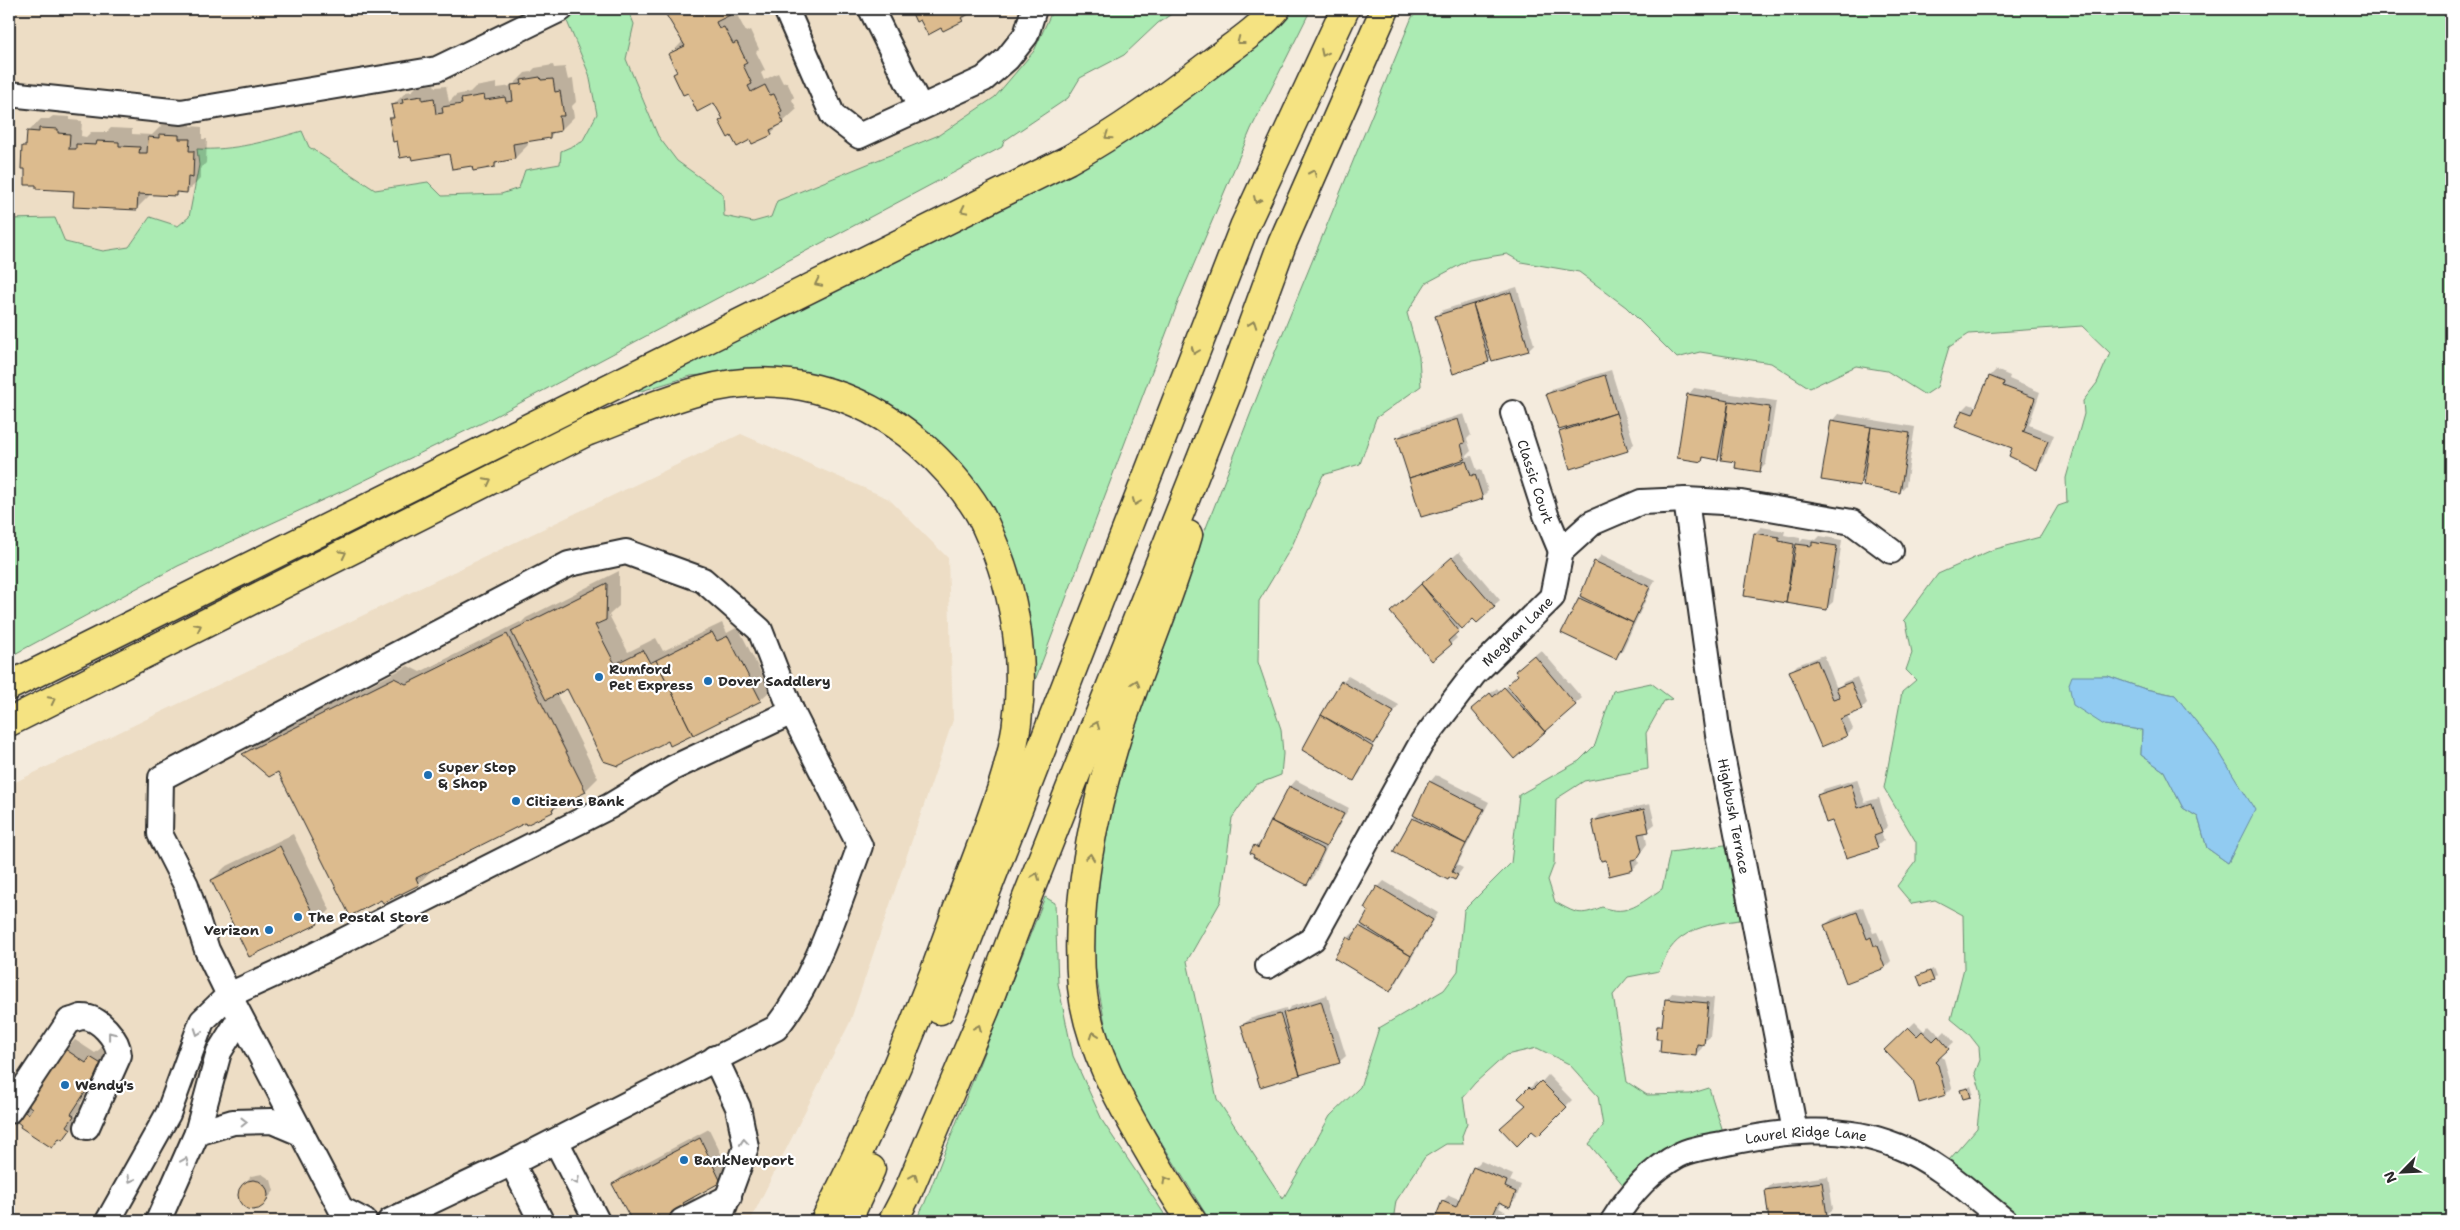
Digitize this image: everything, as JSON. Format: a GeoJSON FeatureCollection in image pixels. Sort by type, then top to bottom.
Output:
{"type":"FeatureCollection","features":[{"type":"Feature","properties":{"kind":"highway"},"geometry":{"type":"LineString","coordinates":[[9,686],[1068,160],[1156,105],[1244,38],[1276,9]]}},
{"type":"Feature","properties":{"kind":"highway"},"geometry":{"type":"LineString","coordinates":[[847,1221],[918,1062],[959,964],[1003,846],[1244,227],[1346,9]]}},
{"type":"Feature","properties":{"kind":"highway"},"geometry":{"type":"LineString","coordinates":[[893,1221],[907,1194],[985,1010],[1030,891],[1230,386],[1282,244],[1385,9]]}},
{"type":"Feature","properties":{"kind":"highway"},"geometry":{"type":"LineString","coordinates":[[9,722],[586,432],[663,402],[700,390],[737,383],[790,384],[840,395],[875,411],[906,432],[935,458],[959,484],[980,514],[1000,559],[1015,617],[1020,663],[1019,701],[1007,773],[935,972],[856,1159],[825,1221]]}},
{"type":"Feature","properties":{"kind":"highway"},"geometry":{"type":"LineString","coordinates":[[1192,1221],[1172,1191],[1115,1092],[1089,1022],[1082,988],[1081,942],[1090,850],[1120,729],[1172,590],[1230,386]]}},
{"type":"Feature","properties":{"kind":"street"},"geometry":{"type":"LineString","coordinates":[[9,94],[181,112],[437,69],[561,9]]}},
{"type":"Feature","properties":{"kind":"street"},"geometry":{"type":"LineString","coordinates":[[786,9],[833,116],[859,136],[984,79],[1007,59],[1026,35],[1034,9]]}},
{"type":"Feature","properties":{"kind":"street"},"geometry":{"type":"LineString","coordinates":[[871,9],[920,107]]}},
{"type":"Feature","properties":{"kind":"street","name":"Classic Court"},"geometry":{"type":"LineString","coordinates":[[1513,413],[1546,516],[1561,551]]}},
{"type":"Feature","properties":{"kind":"street"},"geometry":{"type":"LineString","coordinates":[[1561,551],[1592,523],[1641,502],[1686,500],[1741,503],[1852,522],[1891,551]]}},
{"type":"Feature","properties":{"kind":"street","name":"Highbush Terrace"},"geometry":{"type":"LineString","coordinates":[[1686,500],[1718,735],[1795,1131]]}},
{"type":"Feature","properties":{"kind":"street","name":"Meghan Lane"},"geometry":{"type":"LineString","coordinates":[[1268,966],[1312,939],[1422,742],[1474,674],[1552,597],[1561,551]]}},
{"type":"Feature","properties":{"kind":"street"},"geometry":{"type":"LineString","coordinates":[[364,1221],[341,1210],[298,1132],[207,950],[186,885],[160,834],[161,778],[569,564],[626,552],[703,580],[760,630],[792,712],[860,846],[829,928],[796,1002],[776,1028],[512,1163],[418,1216],[390,1221]]}},
{"type":"Feature","properties":{"kind":"street"},"geometry":{"type":"LineString","coordinates":[[108,1221],[168,1114],[202,1021],[229,995],[297,964],[610,806],[673,768],[792,712]]}},
{"type":"Feature","properties":{"kind":"street"},"geometry":{"type":"LineString","coordinates":[[9,1111],[69,1021],[83,1017],[103,1025],[118,1045],[119,1055],[87,1127]]}},
{"type":"Feature","properties":{"kind":"street"},"geometry":{"type":"LineString","coordinates":[[162,1218],[197,1134],[219,1052],[240,1018]]}},
{"type":"Feature","properties":{"kind":"street"},"geometry":{"type":"LineString","coordinates":[[715,1058],[738,1107],[746,1147],[719,1221]]}},
{"type":"Feature","properties":{"kind":"street"},"geometry":{"type":"LineString","coordinates":[[197,1134],[233,1122],[272,1121],[298,1132]]}},
{"type":"Feature","properties":{"kind":"street","name":"Laurel Ridge Lane"},"geometry":{"type":"LineString","coordinates":[[1613,1221],[1626,1200],[1642,1183],[1677,1156],[1697,1148],[1795,1131],[1831,1131],[1856,1134],[1877,1138],[1900,1147],[1942,1171],[2005,1221]]}},
{"type":"Feature","properties":{"kind":"street"},"geometry":{"type":"LineString","coordinates":[[556,1141],[597,1221]]}},
{"type":"Feature","properties":{"kind":"street"},"geometry":{"type":"LineString","coordinates":[[512,1163],[541,1221]]}},
{"type":"Feature","properties":{"kind":"street"},"geometry":{"type":"LineString","coordinates":[[682,1221],[729,1197]]}},
{"type":"Feature","properties":{"kind":"shaded area"},"geometry":{"type":"Polygon","coordinates":[[[9,9],[566,9],[564,14],[589,74],[597,114],[582,142],[562,151],[560,164],[525,170],[519,188],[501,194],[442,196],[428,182],[375,190],[308,147],[302,131],[257,144],[211,150],[198,149],[199,165],[189,217],[178,226],[150,217],[129,247],[103,251],[65,242],[9,219],[9,9]]]}},
{"type":"Feature","properties":{"kind":"shaded area"},"geometry":{"type":"Polygon","coordinates":[[[628,9],[1053,9],[1034,51],[995,97],[939,135],[777,201],[771,217],[753,222],[724,216],[723,194],[676,161],[658,136],[626,59],[634,24],[628,9]]]}},
{"type":"Feature","properties":{"kind":"shaded area"},"geometry":{"type":"Polygon","coordinates":[[[741,434],[889,499],[948,558],[953,720],[850,1022],[750,1221],[19,1221],[9,1214],[9,785],[741,434]]]}},
{"type":"Feature","properties":{"kind":"green space"},"geometry":{"type":"Polygon","coordinates":[[[566,9],[628,9],[634,24],[626,59],[658,136],[677,161],[723,194],[724,216],[753,222],[771,217],[777,201],[939,135],[995,97],[1034,51],[1053,9],[1179,9],[1158,23],[1124,55],[1080,78],[1068,98],[1004,141],[1002,147],[486,421],[349,488],[178,566],[9,657],[9,219],[55,218],[65,242],[103,251],[129,247],[150,217],[178,226],[189,217],[199,165],[197,149],[237,147],[302,131],[309,147],[375,190],[428,182],[442,196],[501,194],[519,188],[525,170],[560,164],[561,151],[582,142],[597,114],[589,74],[564,14],[566,9]]]}},
{"type":"Feature","properties":{"kind":"green space"},"geometry":{"type":"Polygon","coordinates":[[[1291,9],[1311,9],[1251,129],[1180,297],[1031,691],[1015,583],[925,439],[751,370],[691,376],[638,392],[630,388],[1076,168],[1184,101],[1291,9]]]}},
{"type":"Feature","properties":{"kind":"green space"},"geometry":{"type":"Polygon","coordinates":[[[1422,9],[2451,9],[2451,1221],[2002,1221],[1942,1168],[1977,1128],[1981,1093],[1975,1073],[1980,1060],[1979,1047],[1968,1033],[1951,1019],[1964,968],[1963,915],[1935,900],[1912,904],[1897,886],[1916,861],[1916,842],[1884,788],[1902,692],[1916,680],[1906,670],[1912,653],[1904,620],[1938,574],[1992,550],[2040,537],[2058,506],[2067,503],[2066,478],[2084,414],[2083,401],[2097,383],[2110,353],[2082,326],[1969,334],[1949,347],[1937,387],[1925,395],[1887,371],[1856,366],[1810,388],[1771,363],[1700,352],[1677,358],[1626,307],[1579,272],[1521,262],[1507,254],[1469,260],[1426,283],[1407,313],[1419,357],[1421,386],[1376,418],[1360,464],[1323,475],[1292,546],[1259,601],[1258,662],[1281,729],[1283,754],[1281,775],[1255,785],[1232,818],[1221,901],[1187,961],[1217,1099],[1283,1199],[1330,1116],[1360,1087],[1379,1028],[1444,990],[1458,971],[1464,910],[1511,863],[1519,795],[1579,761],[1595,745],[1613,691],[1651,683],[1672,699],[1664,701],[1646,733],[1648,769],[1584,781],[1556,799],[1554,864],[1548,880],[1555,902],[1573,911],[1583,913],[1602,907],[1611,910],[1627,909],[1634,907],[1662,889],[1670,852],[1740,843],[1753,918],[1719,923],[1687,934],[1670,949],[1659,971],[1628,977],[1613,995],[1627,1082],[1647,1095],[1690,1094],[1709,1088],[1726,1142],[1630,1193],[1589,1144],[1603,1126],[1598,1096],[1569,1064],[1537,1048],[1506,1055],[1475,1083],[1463,1097],[1467,1123],[1462,1136],[1463,1144],[1446,1144],[1425,1157],[1396,1201],[1393,1221],[1210,1221],[1112,1062],[1093,958],[1092,857],[1158,651],[1264,379],[1412,17],[1422,9]],[[2108,676],[2074,677],[2104,725],[2142,730],[2141,755],[2164,771],[2183,808],[2198,817],[2207,848],[2228,863],[2254,810],[2216,747],[2175,695],[2145,689],[2108,676]]]}},
{"type":"Feature","properties":{"kind":"green space"},"geometry":{"type":"Polygon","coordinates":[[[1045,897],[1055,903],[1058,984],[1073,1056],[1103,1122],[1169,1221],[915,1221],[924,1205],[1045,897]]]}},
{"type":"Feature","properties":{"kind":"water"},"geometry":{"type":"Polygon","coordinates":[[[2072,676],[2108,676],[2145,689],[2175,695],[2216,747],[2255,810],[2228,863],[2207,848],[2198,817],[2183,808],[2164,771],[2141,755],[2142,730],[2104,725],[2073,705],[2069,684],[2072,676]]]}},
{"type":"Feature","properties":{"kind":"building"},"geometry":{"type":"Polygon","coordinates":[[[667,9],[727,9],[730,15],[716,22],[719,29],[724,27],[733,44],[737,42],[747,63],[743,65],[752,84],[748,86],[751,92],[765,85],[770,95],[774,94],[782,111],[779,113],[784,123],[770,130],[772,135],[752,144],[750,140],[737,147],[731,136],[728,138],[719,121],[723,119],[714,103],[697,112],[688,93],[683,95],[673,74],[677,72],[668,54],[685,46],[665,13],[668,11],[667,9]]]}},
{"type":"Feature","properties":{"kind":"building"},"geometry":{"type":"Polygon","coordinates":[[[910,9],[974,9],[975,11],[961,18],[963,21],[943,31],[941,28],[928,35],[920,20],[916,22],[910,9]]]}},
{"type":"Feature","properties":{"kind":"building"},"geometry":{"type":"Polygon","coordinates":[[[540,77],[541,80],[553,79],[555,92],[560,91],[564,116],[559,116],[561,131],[550,133],[550,138],[513,144],[515,159],[495,163],[495,167],[473,171],[472,166],[452,169],[449,154],[412,160],[411,156],[400,158],[397,141],[393,142],[389,118],[394,118],[391,105],[403,103],[402,99],[422,96],[422,100],[434,98],[436,114],[443,113],[442,107],[462,104],[461,99],[484,95],[485,100],[505,97],[506,102],[513,101],[511,85],[522,84],[521,80],[540,77]]]}},
{"type":"Feature","properties":{"kind":"building"},"geometry":{"type":"Polygon","coordinates":[[[39,128],[58,129],[58,133],[70,134],[69,149],[76,149],[76,144],[96,145],[97,141],[119,142],[119,146],[140,147],[139,153],[147,153],[148,137],[159,138],[159,134],[179,135],[179,139],[190,139],[189,151],[194,151],[193,178],[188,177],[187,193],[176,192],[176,196],[138,194],[137,210],[73,207],[74,191],[36,189],[36,185],[25,185],[25,169],[21,169],[22,146],[26,146],[27,131],[39,132],[39,128]]]}},
{"type":"Feature","properties":{"kind":"building"},"geometry":{"type":"Polygon","coordinates":[[[1511,292],[1529,351],[1492,361],[1473,304],[1511,292]]]}},
{"type":"Feature","properties":{"kind":"building"},"geometry":{"type":"Polygon","coordinates":[[[1473,304],[1489,362],[1453,374],[1435,316],[1473,304]]]}},
{"type":"Feature","properties":{"kind":"building"},"geometry":{"type":"Polygon","coordinates":[[[1605,375],[1616,413],[1559,430],[1546,394],[1605,375]]]}},
{"type":"Feature","properties":{"kind":"building"},"geometry":{"type":"Polygon","coordinates":[[[1989,376],[2004,382],[2003,386],[2035,398],[2024,431],[2022,431],[2048,441],[2037,470],[2009,456],[2012,448],[1955,427],[1962,410],[1973,414],[1989,376]]]}},
{"type":"Feature","properties":{"kind":"building"},"geometry":{"type":"Polygon","coordinates":[[[1687,394],[1729,401],[1718,460],[1703,457],[1702,462],[1677,458],[1687,394]]]}},
{"type":"Feature","properties":{"kind":"building"},"geometry":{"type":"Polygon","coordinates":[[[1729,401],[1770,407],[1760,472],[1735,468],[1736,462],[1721,460],[1729,401]]]}},
{"type":"Feature","properties":{"kind":"building"},"geometry":{"type":"Polygon","coordinates":[[[1616,413],[1628,451],[1570,469],[1559,432],[1616,413]]]}},
{"type":"Feature","properties":{"kind":"building"},"geometry":{"type":"Polygon","coordinates":[[[1458,419],[1465,443],[1461,444],[1465,459],[1409,478],[1396,438],[1458,419]]]}},
{"type":"Feature","properties":{"kind":"building"},"geometry":{"type":"Polygon","coordinates":[[[1831,420],[1871,427],[1860,486],[1821,480],[1831,420]]]}},
{"type":"Feature","properties":{"kind":"building"},"geometry":{"type":"Polygon","coordinates":[[[1871,427],[1910,433],[1900,493],[1863,486],[1871,427]]]}},
{"type":"Feature","properties":{"kind":"building"},"geometry":{"type":"Polygon","coordinates":[[[1466,461],[1471,476],[1475,474],[1483,499],[1421,517],[1409,478],[1466,461]]]}},
{"type":"Feature","properties":{"kind":"building"},"geometry":{"type":"Polygon","coordinates":[[[1754,533],[1779,537],[1779,541],[1794,544],[1786,603],[1744,596],[1754,533]]]}},
{"type":"Feature","properties":{"kind":"building"},"geometry":{"type":"Polygon","coordinates":[[[1812,542],[1837,546],[1827,610],[1786,603],[1796,544],[1812,546],[1812,542]]]}},
{"type":"Feature","properties":{"kind":"building"},"geometry":{"type":"Polygon","coordinates":[[[1452,557],[1495,607],[1477,623],[1473,619],[1462,629],[1421,584],[1452,557]]]}},
{"type":"Feature","properties":{"kind":"building"},"geometry":{"type":"Polygon","coordinates":[[[1594,561],[1650,587],[1633,623],[1580,596],[1594,561]]]}},
{"type":"Feature","properties":{"kind":"building","name":"Rumford Pet Express"},"geometry":{"type":"Polygon","coordinates":[[[607,583],[606,620],[595,625],[615,664],[643,650],[650,663],[656,660],[693,735],[670,746],[668,741],[618,766],[603,761],[567,689],[546,700],[511,631],[607,583]]]}},
{"type":"Feature","properties":{"kind":"building"},"geometry":{"type":"Polygon","coordinates":[[[1421,584],[1459,631],[1448,641],[1451,645],[1432,661],[1390,612],[1421,584]]]}},
{"type":"Feature","properties":{"kind":"building"},"geometry":{"type":"Polygon","coordinates":[[[1579,598],[1633,623],[1616,659],[1561,633],[1579,598]]]}},
{"type":"Feature","properties":{"kind":"building","name":"Dover Saddlery"},"geometry":{"type":"Polygon","coordinates":[[[712,632],[717,641],[728,636],[761,701],[693,735],[656,660],[712,632]]]}},
{"type":"Feature","properties":{"kind":"building","name":"Super Stop & Shop"},"geometry":{"type":"Polygon","coordinates":[[[507,634],[586,792],[552,809],[553,812],[526,825],[525,823],[416,878],[419,885],[383,903],[381,900],[350,916],[278,772],[269,777],[242,754],[394,678],[406,684],[507,634]]]}},
{"type":"Feature","properties":{"kind":"building"},"geometry":{"type":"Polygon","coordinates":[[[1534,655],[1576,705],[1545,732],[1507,685],[1518,675],[1515,671],[1534,655]]]}},
{"type":"Feature","properties":{"kind":"building"},"geometry":{"type":"Polygon","coordinates":[[[1817,660],[1833,699],[1840,697],[1836,688],[1851,682],[1862,710],[1840,719],[1847,736],[1821,747],[1789,671],[1817,660]]]}},
{"type":"Feature","properties":{"kind":"building"},"geometry":{"type":"Polygon","coordinates":[[[1341,681],[1394,712],[1374,744],[1321,715],[1341,681]]]}},
{"type":"Feature","properties":{"kind":"building"},"geometry":{"type":"Polygon","coordinates":[[[1504,687],[1545,732],[1514,759],[1471,709],[1490,693],[1493,697],[1504,687]]]}},
{"type":"Feature","properties":{"kind":"building"},"geometry":{"type":"Polygon","coordinates":[[[1321,715],[1373,747],[1354,781],[1302,750],[1321,715]]]}},
{"type":"Feature","properties":{"kind":"building"},"geometry":{"type":"Polygon","coordinates":[[[1429,781],[1484,809],[1466,844],[1413,815],[1429,781]]]}},
{"type":"Feature","properties":{"kind":"building"},"geometry":{"type":"Polygon","coordinates":[[[1851,784],[1858,808],[1872,803],[1882,833],[1874,836],[1878,848],[1846,858],[1832,821],[1826,823],[1817,795],[1851,784]]]}},
{"type":"Feature","properties":{"kind":"building"},"geometry":{"type":"Polygon","coordinates":[[[1289,786],[1344,814],[1326,847],[1271,821],[1289,786]]]}},
{"type":"Feature","properties":{"kind":"building"},"geometry":{"type":"Polygon","coordinates":[[[1644,809],[1649,832],[1638,834],[1642,851],[1637,859],[1631,860],[1633,870],[1609,876],[1606,860],[1601,861],[1592,821],[1644,809]]]}},
{"type":"Feature","properties":{"kind":"building"},"geometry":{"type":"Polygon","coordinates":[[[1412,818],[1466,844],[1452,872],[1458,875],[1455,880],[1449,877],[1448,880],[1393,852],[1412,818]]]}},
{"type":"Feature","properties":{"kind":"building"},"geometry":{"type":"Polygon","coordinates":[[[1271,821],[1324,850],[1307,885],[1253,857],[1254,855],[1250,853],[1254,845],[1258,848],[1271,821]]]}},
{"type":"Feature","properties":{"kind":"building"},"geometry":{"type":"Polygon","coordinates":[[[280,846],[318,924],[249,957],[211,880],[280,846]]]}},
{"type":"Feature","properties":{"kind":"building"},"geometry":{"type":"Polygon","coordinates":[[[1377,886],[1433,920],[1411,956],[1361,924],[1368,911],[1364,908],[1377,886]]]}},
{"type":"Feature","properties":{"kind":"building"},"geometry":{"type":"Polygon","coordinates":[[[1857,912],[1867,939],[1871,937],[1874,946],[1877,946],[1885,968],[1846,983],[1824,925],[1857,912]]]}},
{"type":"Feature","properties":{"kind":"building"},"geometry":{"type":"Polygon","coordinates":[[[1359,926],[1411,956],[1390,992],[1334,958],[1347,937],[1351,940],[1359,926]]]}},
{"type":"Feature","properties":{"kind":"building"},"geometry":{"type":"Polygon","coordinates":[[[1930,971],[1934,981],[1921,986],[1917,976],[1930,971]]]}},
{"type":"Feature","properties":{"kind":"building"},"geometry":{"type":"Polygon","coordinates":[[[1665,999],[1708,1003],[1704,1045],[1697,1044],[1696,1056],[1660,1052],[1661,1039],[1656,1039],[1657,1026],[1662,1026],[1665,999]]]}},
{"type":"Feature","properties":{"kind":"building"},"geometry":{"type":"Polygon","coordinates":[[[1321,1001],[1340,1063],[1300,1075],[1283,1013],[1321,1001]]]}},
{"type":"Feature","properties":{"kind":"building"},"geometry":{"type":"Polygon","coordinates":[[[1280,1014],[1300,1075],[1260,1087],[1241,1025],[1280,1014]]]}},
{"type":"Feature","properties":{"kind":"building"},"geometry":{"type":"Polygon","coordinates":[[[1908,1027],[1917,1036],[1922,1031],[1933,1041],[1938,1036],[1949,1049],[1935,1062],[1938,1065],[1946,1095],[1919,1103],[1913,1080],[1884,1050],[1908,1027]]]}},
{"type":"Feature","properties":{"kind":"building","name":"Wendy's"},"geometry":{"type":"Polygon","coordinates":[[[65,1049],[86,1063],[90,1057],[103,1065],[71,1114],[74,1116],[67,1126],[71,1129],[63,1140],[59,1138],[52,1148],[20,1127],[21,1125],[16,1121],[22,1110],[28,1114],[32,1108],[28,1105],[65,1049]]]}},
{"type":"Feature","properties":{"kind":"building"},"geometry":{"type":"Polygon","coordinates":[[[1541,1081],[1567,1107],[1538,1136],[1532,1131],[1517,1146],[1500,1128],[1526,1105],[1518,1098],[1529,1087],[1532,1090],[1541,1081]]]}},
{"type":"Feature","properties":{"kind":"building"},"geometry":{"type":"Polygon","coordinates":[[[1968,1088],[1971,1097],[1963,1099],[1960,1090],[1968,1088]]]}},
{"type":"Feature","properties":{"kind":"building","name":"BankNewport"},"geometry":{"type":"Polygon","coordinates":[[[700,1138],[721,1182],[683,1203],[692,1221],[662,1221],[659,1216],[650,1221],[632,1221],[612,1184],[700,1138]]]}},
{"type":"Feature","properties":{"kind":"building"},"geometry":{"type":"Polygon","coordinates":[[[1473,1167],[1507,1181],[1505,1187],[1516,1192],[1510,1207],[1499,1202],[1493,1215],[1501,1218],[1499,1221],[1434,1221],[1442,1201],[1456,1207],[1473,1167]]]}},
{"type":"Feature","properties":{"kind":"building"},"geometry":{"type":"Polygon","coordinates":[[[253,1180],[264,1184],[268,1195],[264,1206],[253,1210],[242,1206],[238,1195],[242,1184],[253,1180]]]}},
{"type":"Feature","properties":{"kind":"building"},"geometry":{"type":"Polygon","coordinates":[[[1822,1182],[1827,1216],[1792,1221],[1769,1221],[1765,1190],[1822,1182]]]}},
{"type":"Feature","properties":{"kind":"place","name":"Rumford Pet Express"},"geometry":{"type":"Point","coordinates":[599,677]}},
{"type":"Feature","properties":{"kind":"place","name":"Dover Saddlery"},"geometry":{"type":"Point","coordinates":[708,681]}},
{"type":"Feature","properties":{"kind":"place","name":"Super Stop & Shop"},"geometry":{"type":"Point","coordinates":[428,775]}},
{"type":"Feature","properties":{"kind":"place","name":"Citizens Bank"},"geometry":{"type":"Point","coordinates":[516,801]}},
{"type":"Feature","properties":{"kind":"place","name":"The Postal Store"},"geometry":{"type":"Point","coordinates":[298,917]}},
{"type":"Feature","properties":{"kind":"place","name":"Verizon"},"geometry":{"type":"Point","coordinates":[269,930]}},
{"type":"Feature","properties":{"kind":"place","name":"Wendy's"},"geometry":{"type":"Point","coordinates":[65,1085]}},
{"type":"Feature","properties":{"kind":"place","name":"BankNewport"},"geometry":{"type":"Point","coordinates":[684,1160]}}]}
